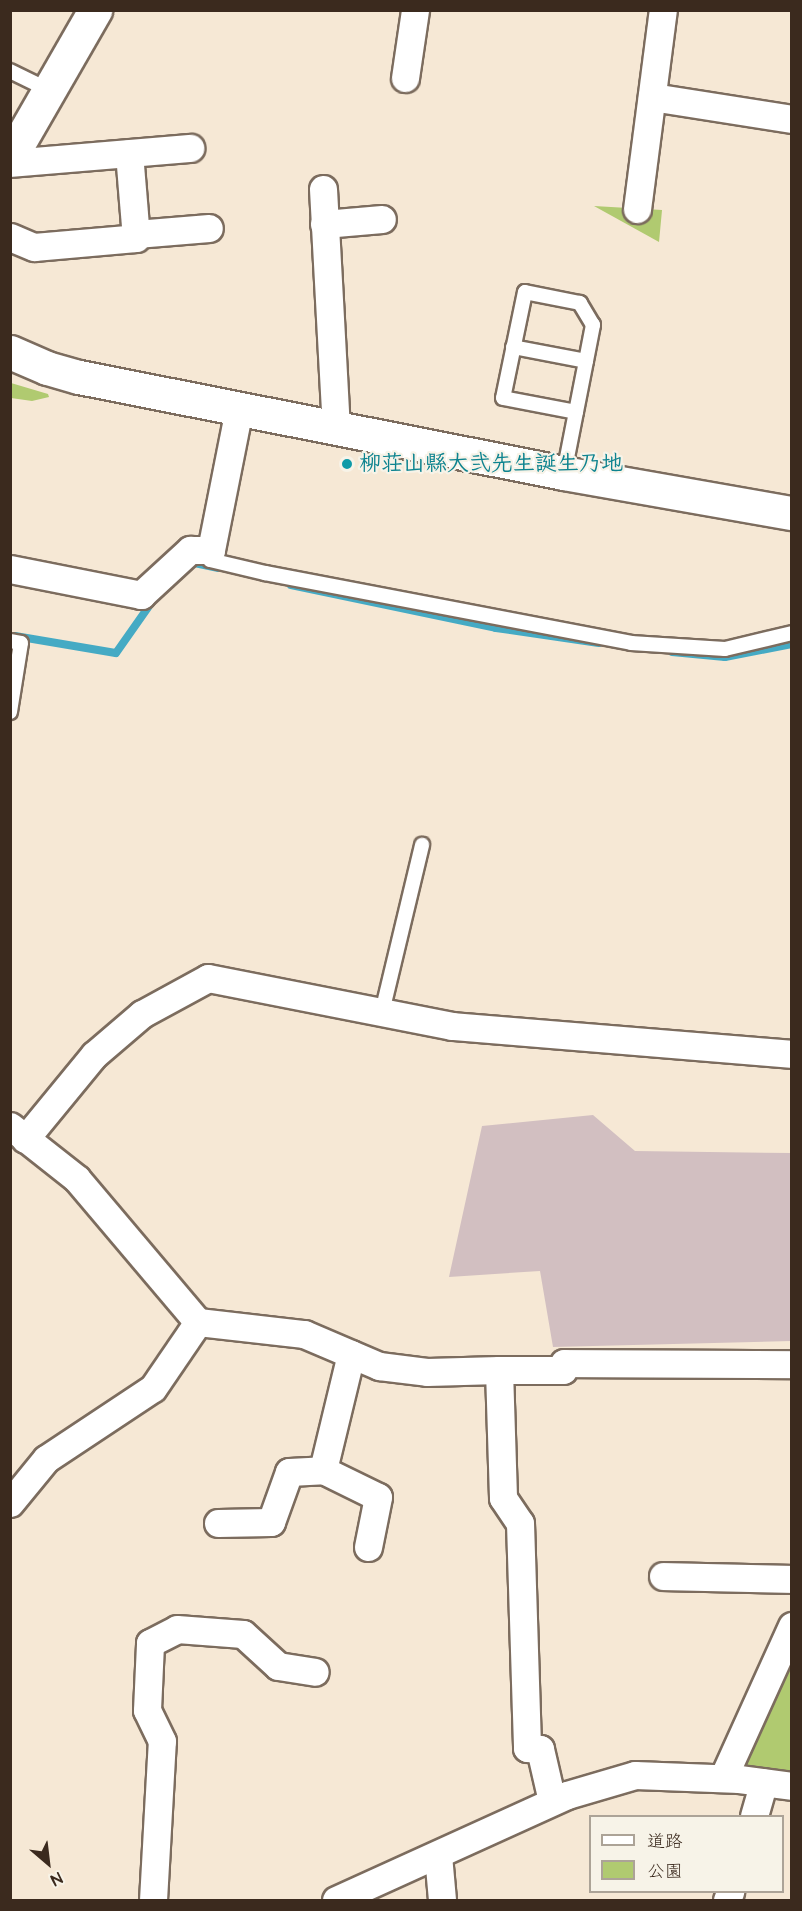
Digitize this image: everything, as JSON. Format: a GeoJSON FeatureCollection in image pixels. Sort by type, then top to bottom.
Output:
{"type":"FeatureCollection","features":[{"type":"Feature","properties":{"kind":"street"},"geometry":{"type":"LineString","coordinates":[[10,158],[95,10]]}},
{"type":"Feature","properties":{"kind":"street"},"geometry":{"type":"LineString","coordinates":[[405,78],[415,10]]}},
{"type":"Feature","properties":{"kind":"street"},"geometry":{"type":"LineString","coordinates":[[637,209],[663,10]]}},
{"type":"Feature","properties":{"kind":"street"},"geometry":{"type":"LineString","coordinates":[[652,97],[792,119]]}},
{"type":"Feature","properties":{"kind":"street"},"geometry":{"type":"LineString","coordinates":[[10,163],[190,148]]}},
{"type":"Feature","properties":{"kind":"street"},"geometry":{"type":"LineString","coordinates":[[10,237],[34,247],[136,238],[129,153]]}},
{"type":"Feature","properties":{"kind":"street"},"geometry":{"type":"LineString","coordinates":[[323,189],[336,427]]}},
{"type":"Feature","properties":{"kind":"street"},"geometry":{"type":"LineString","coordinates":[[324,224],[382,219]]}},
{"type":"Feature","properties":{"kind":"street"},"geometry":{"type":"LineString","coordinates":[[136,234],[209,228]]}},
{"type":"Feature","properties":{"kind":"street"},"geometry":{"type":"LineString","coordinates":[[10,352],[47,368],[79,377],[564,473],[792,513]]}},
{"type":"Feature","properties":{"kind":"street"},"geometry":{"type":"LineString","coordinates":[[10,569],[141,595],[190,550],[211,550],[239,408]]}},
{"type":"Feature","properties":{"kind":"street"},"geometry":{"type":"LineString","coordinates":[[792,1054],[452,1026],[208,978],[142,1014],[102,1048],[18,1132],[77,1179],[198,1322],[304,1334],[379,1366],[428,1372],[563,1370],[564,1363],[792,1364]]}},
{"type":"Feature","properties":{"kind":"street"},"geometry":{"type":"LineString","coordinates":[[10,1503],[46,1459],[153,1388],[198,1322]]}},
{"type":"Feature","properties":{"kind":"street"},"geometry":{"type":"LineString","coordinates":[[323,1470],[351,1354]]}},
{"type":"Feature","properties":{"kind":"street"},"geometry":{"type":"LineString","coordinates":[[499,1370],[503,1498],[519,1523],[527,1748],[540,1749],[552,1802]]}},
{"type":"Feature","properties":{"kind":"street"},"geometry":{"type":"LineString","coordinates":[[218,1522],[271,1522],[289,1472],[323,1470],[378,1497],[368,1547]]}},
{"type":"Feature","properties":{"kind":"street"},"geometry":{"type":"LineString","coordinates":[[663,1576],[792,1579]]}},
{"type":"Feature","properties":{"kind":"street"},"geometry":{"type":"LineString","coordinates":[[723,1778],[792,1626]]}},
{"type":"Feature","properties":{"kind":"street"},"geometry":{"type":"LineString","coordinates":[[153,1900],[162,1741],[147,1710],[150,1643],[177,1629],[243,1634],[278,1666],[315,1672]]}},
{"type":"Feature","properties":{"kind":"street"},"geometry":{"type":"LineString","coordinates":[[336,1900],[552,1802],[635,1775],[723,1778],[792,1786]]}},
{"type":"Feature","properties":{"kind":"street"},"geometry":{"type":"LineString","coordinates":[[754,1815],[764,1782]]}},
{"type":"Feature","properties":{"kind":"street"},"geometry":{"type":"LineString","coordinates":[[438,1855],[442,1900]]}},
{"type":"Feature","properties":{"kind":"lane"},"geometry":{"type":"LineString","coordinates":[[10,71],[50,90]]}},
{"type":"Feature","properties":{"kind":"lane"},"geometry":{"type":"LineString","coordinates":[[564,473],[576,412],[586,361],[593,325],[580,303],[525,292],[503,398],[576,412]]}},
{"type":"Feature","properties":{"kind":"lane"},"geometry":{"type":"LineString","coordinates":[[513,347],[586,361]]}},
{"type":"Feature","properties":{"kind":"lane"},"geometry":{"type":"LineString","coordinates":[[211,550],[210,560],[254,570],[631,643],[725,649],[792,633]]}},
{"type":"Feature","properties":{"kind":"lane"},"geometry":{"type":"LineString","coordinates":[[10,641],[21,643],[10,712]]}},
{"type":"Feature","properties":{"kind":"lane"},"geometry":{"type":"LineString","coordinates":[[382,1012],[422,845]]}},
{"type":"Feature","properties":{"kind":"shaded area"},"geometry":{"type":"Polygon","coordinates":[[[593,1115],[635,1151],[791,1153],[791,1341],[553,1347],[540,1271],[449,1277],[482,1126],[593,1115]]]}},
{"type":"Feature","properties":{"kind":"green space"},"geometry":{"type":"Polygon","coordinates":[[[594,206],[662,210],[659,242],[594,206]]]}},
{"type":"Feature","properties":{"kind":"green space"},"geometry":{"type":"Polygon","coordinates":[[[11,383],[48,394],[49,397],[32,401],[11,398],[11,383]]]}},
{"type":"Feature","properties":{"kind":"green space"},"geometry":{"type":"Polygon","coordinates":[[[791,1639],[791,1781],[731,1774],[791,1639]]]}},
{"type":"Feature","properties":{"kind":"waterway"},"geometry":{"type":"LineString","coordinates":[[185,561],[217,568]]}},
{"type":"Feature","properties":{"kind":"waterway"},"geometry":{"type":"LineString","coordinates":[[291,585],[496,628],[599,643]]}},
{"type":"Feature","properties":{"kind":"waterway"},"geometry":{"type":"LineString","coordinates":[[15,636],[116,653],[156,596]]}},
{"type":"Feature","properties":{"kind":"waterway"},"geometry":{"type":"LineString","coordinates":[[672,652],[725,657],[792,644]]}},
{"type":"Feature","properties":{"kind":"place","name":"柳荘山縣大弐先生誕生乃地"},"geometry":{"type":"Point","coordinates":[347,464]}}]}
